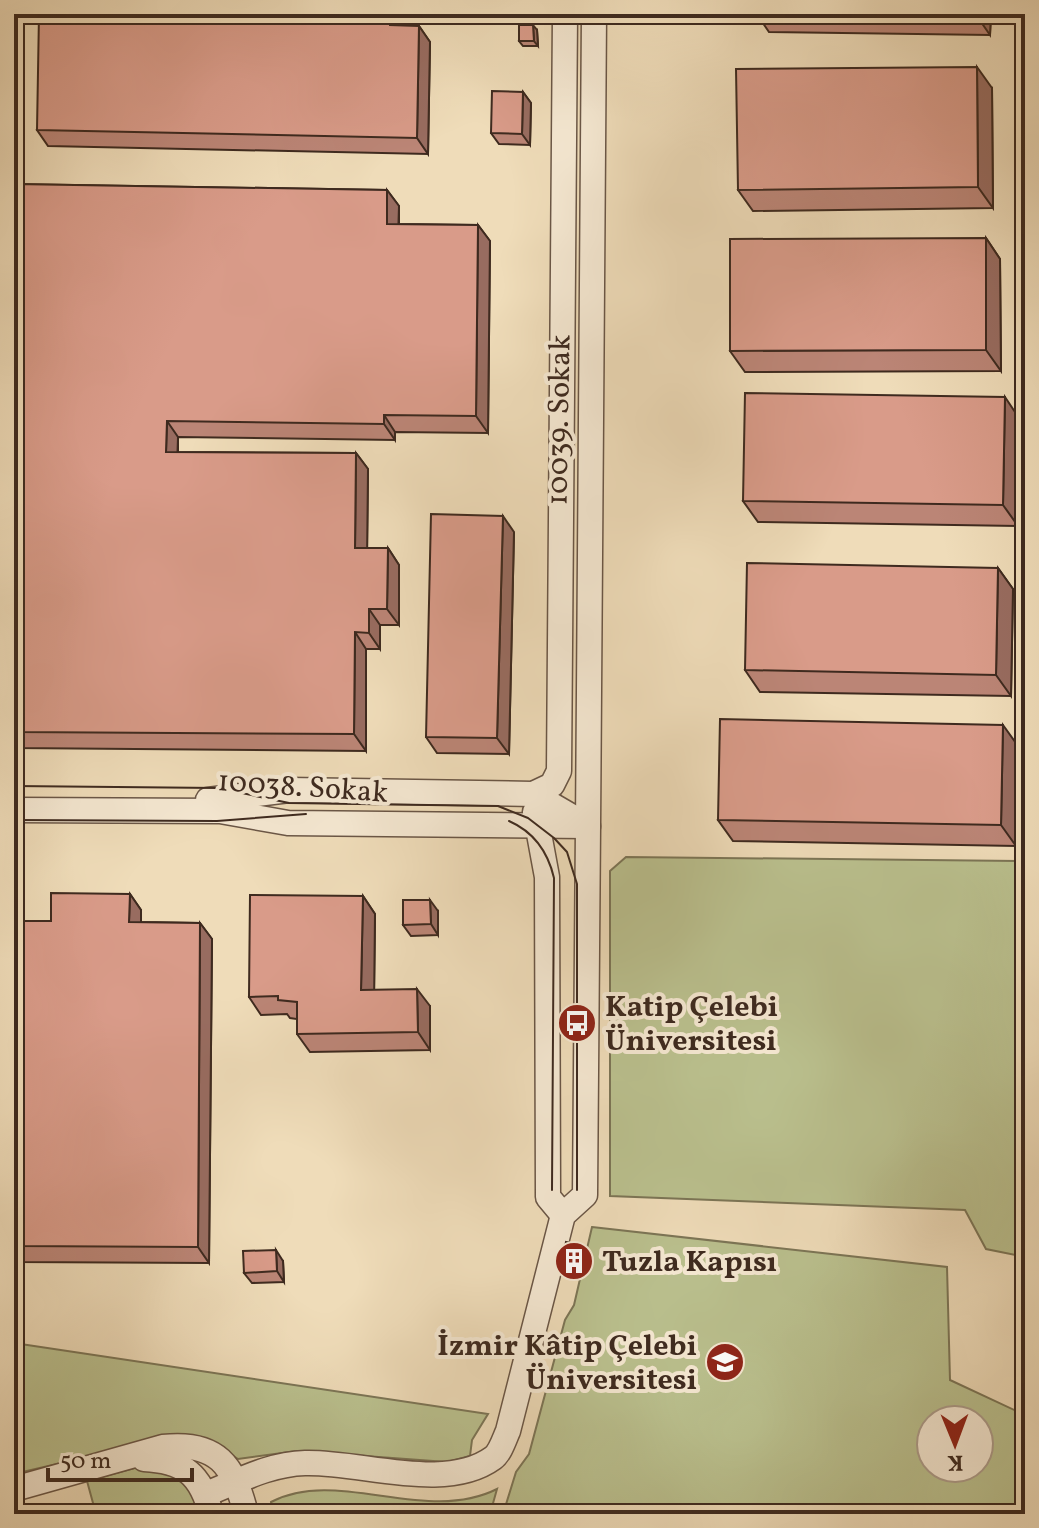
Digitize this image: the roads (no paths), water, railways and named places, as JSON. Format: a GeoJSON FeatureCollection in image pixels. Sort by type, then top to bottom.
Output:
{"type":"FeatureCollection","features":[{"type":"Feature","properties":{"kind":"street","name":"10039. Sokak"},"geometry":{"type":"LineString","coordinates":[[533,794],[552,785],[559,771],[565,14]]}},
{"type":"Feature","properties":{"kind":"street","name":"10039. Sokak"},"geometry":{"type":"LineString","coordinates":[[563,1215],[585,1195],[594,14]]}},
{"type":"Feature","properties":{"kind":"street","name":"10038. Sokak"},"geometry":{"type":"LineString","coordinates":[[14,798],[221,800],[289,790],[533,794]]}},
{"type":"Feature","properties":{"kind":"street"},"geometry":{"type":"LineString","coordinates":[[129,1458],[176,1463],[187,1469],[209,1504],[238,1482],[269,1467],[306,1463],[435,1474],[469,1470],[496,1456],[508,1431],[563,1215],[548,1197],[547,877],[533,794]]}},
{"type":"Feature","properties":{"kind":"street"},"geometry":{"type":"LineString","coordinates":[[533,794],[588,826]]}},
{"type":"Feature","properties":{"kind":"street","name":"10038. Sokak"},"geometry":{"type":"LineString","coordinates":[[14,810],[220,811],[288,823],[588,826]]}},
{"type":"Feature","properties":{"kind":"street"},"geometry":{"type":"LineString","coordinates":[[14,1489],[163,1447],[201,1447],[219,1458],[238,1482],[246,1514]]}},
{"type":"Feature","properties":{"kind":"tram line"},"geometry":{"type":"LineString","coordinates":[[14,786],[218,788],[289,803],[498,806],[528,818],[567,852],[577,884],[577,1190]]}},
{"type":"Feature","properties":{"kind":"tram line"},"geometry":{"type":"LineString","coordinates":[[14,820],[217,821],[306,814]]}},
{"type":"Feature","properties":{"kind":"tram line"},"geometry":{"type":"LineString","coordinates":[[509,821],[526,831],[539,844],[554,878],[552,1190]]}},
{"type":"Feature","properties":{"kind":"place","name":"Katip Çelebi Üniversitesi"},"geometry":{"type":"Point","coordinates":[577,1023]}},
{"type":"Feature","properties":{"kind":"place","name":"Tuzla Kapısı"},"geometry":{"type":"Point","coordinates":[574,1261]}},
{"type":"Feature","properties":{"kind":"place","name":"İzmir Kâtip Çelebi Üniversitesi"},"geometry":{"type":"Point","coordinates":[725,1362]}}]}
